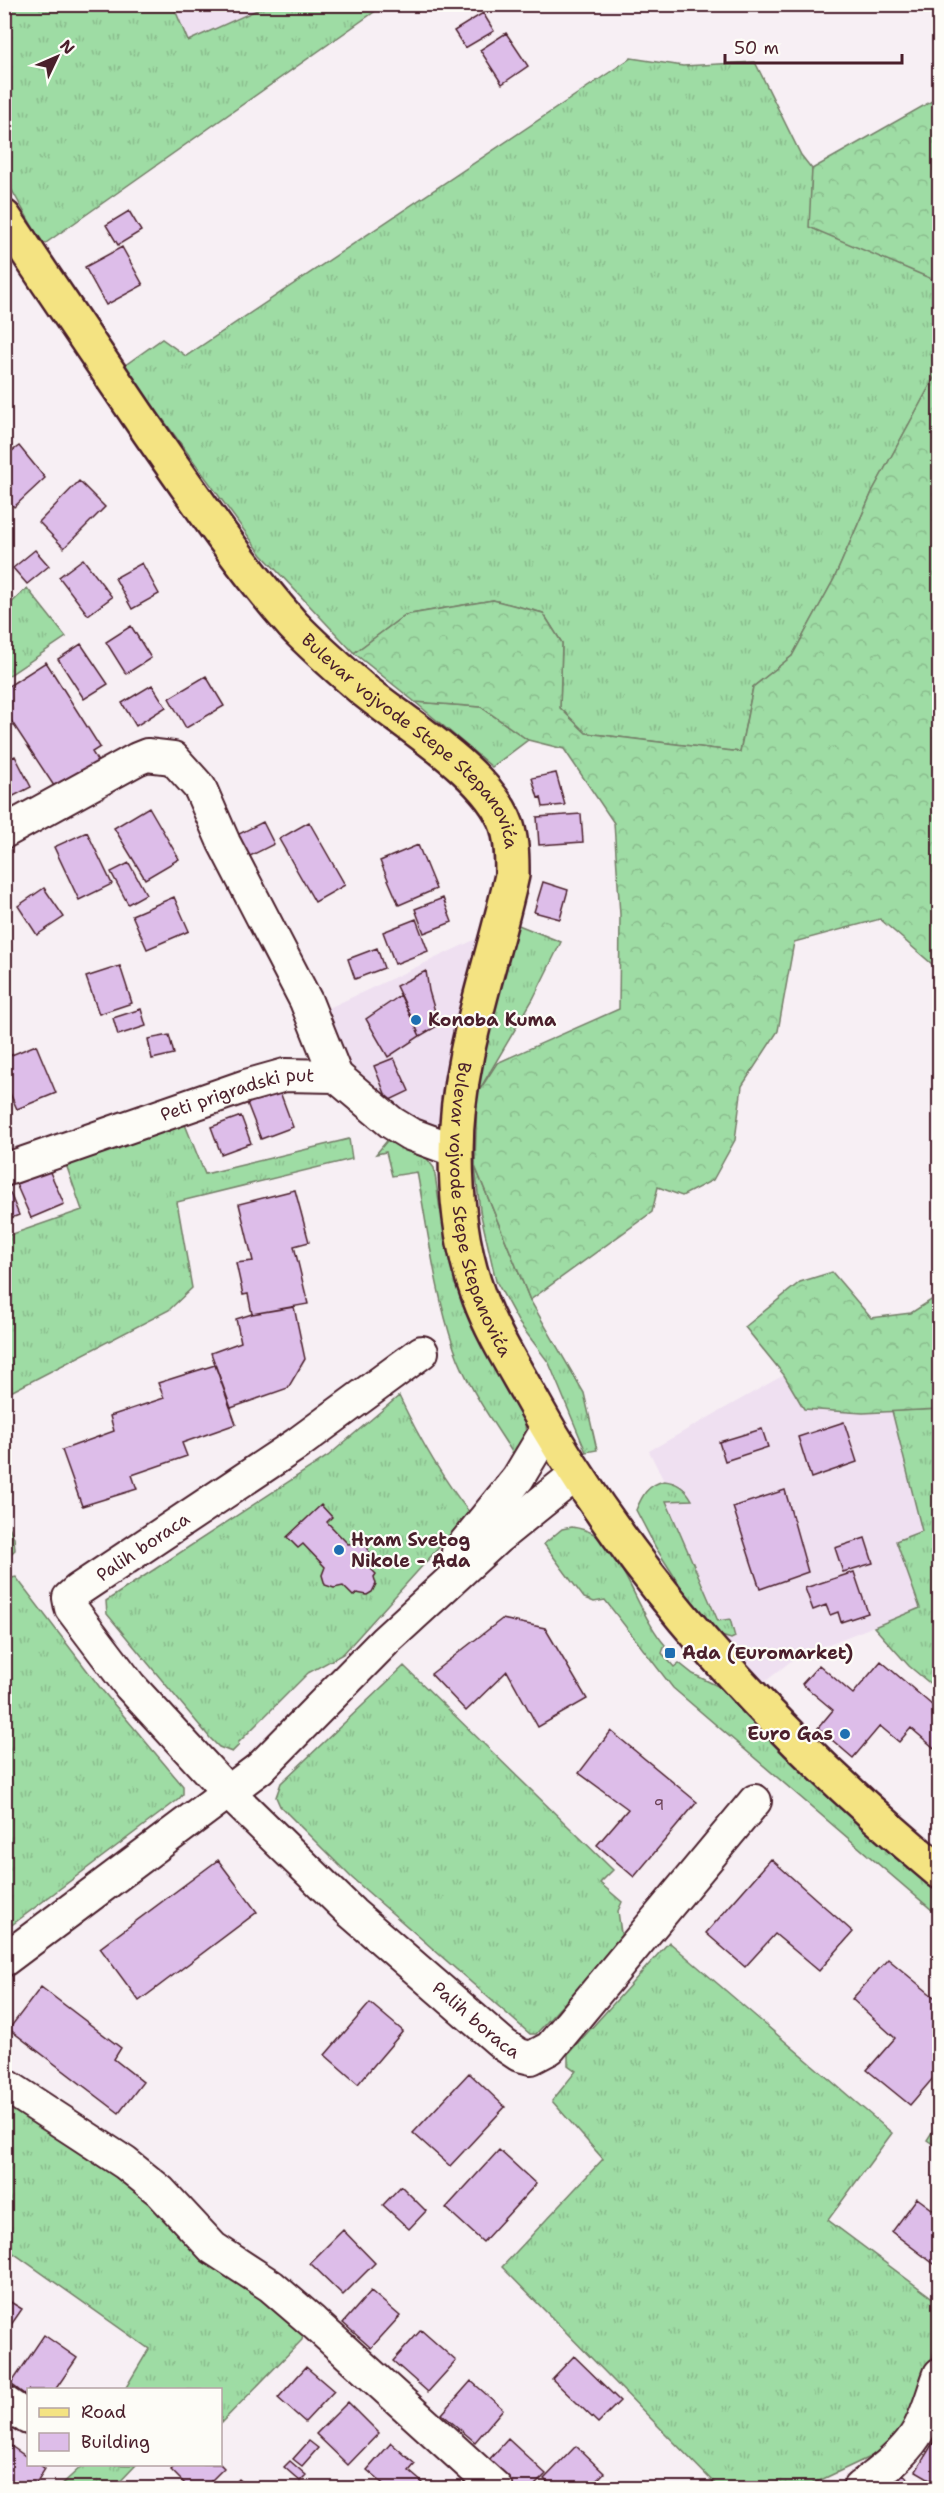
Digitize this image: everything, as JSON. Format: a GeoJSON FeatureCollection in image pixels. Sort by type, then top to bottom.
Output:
{"type":"FeatureCollection","features":[{"type":"Feature","properties":{"kind":"main road","name":"Bulevar vojvode Stepe Stepanovića"},"geometry":{"type":"LineString","coordinates":[[4,217],[165,454],[260,585],[314,646],[399,719],[457,763],[484,789],[498,807],[507,826],[512,851],[512,875],[464,1066],[458,1103],[456,1151],[458,1203],[463,1236],[478,1295],[489,1321],[575,1475],[665,1596],[742,1684],[803,1747],[939,1872]]}},
{"type":"Feature","properties":{"kind":"street"},"geometry":{"type":"LineString","coordinates":[[4,832],[136,759],[147,755],[173,758],[200,788],[224,843],[306,1001],[336,1076]]}},
{"type":"Feature","properties":{"kind":"street","name":"Peti prigradski put"},"geometry":{"type":"LineString","coordinates":[[4,1170],[285,1075],[336,1076],[392,1124],[410,1134],[456,1151]]}},
{"type":"Feature","properties":{"kind":"street","name":"Palih boraca"},"geometry":{"type":"LineString","coordinates":[[422,1353],[297,1444],[78,1590],[69,1598],[71,1608],[130,1686],[227,1791],[352,1913],[504,2045],[519,2055],[531,2058],[550,2048],[755,1801]]}},
{"type":"Feature","properties":{"kind":"street"},"geometry":{"type":"LineString","coordinates":[[385,1641],[518,1478],[548,1428]]}},
{"type":"Feature","properties":{"kind":"street"},"geometry":{"type":"LineString","coordinates":[[4,1960],[260,1768],[385,1641],[497,1538],[575,1475]]}},
{"type":"Feature","properties":{"kind":"street"},"geometry":{"type":"LineString","coordinates":[[4,2084],[125,2163],[160,2192],[213,2248],[271,2286],[496,2488]]}},
{"type":"Feature","properties":{"kind":"street"},"geometry":{"type":"LineString","coordinates":[[859,2488],[914,2439],[921,2426],[939,2374]]}},
{"type":"Feature","properties":{"kind":"street"},"geometry":{"type":"LineString","coordinates":[[4,2402],[27,2417]]}},
{"type":"Feature","properties":{"kind":"shaded area"},"geometry":{"type":"Polygon","coordinates":[[[173,5],[268,5],[188,41],[173,5]]]}},
{"type":"Feature","properties":{"kind":"shaded area"},"geometry":{"type":"Polygon","coordinates":[[[489,933],[442,1139],[350,1078],[316,1014],[489,933]]]}},
{"type":"Feature","properties":{"kind":"shaded area"},"geometry":{"type":"Polygon","coordinates":[[[784,1375],[805,1409],[863,1413],[892,1411],[922,1531],[896,1541],[920,1608],[796,1657],[761,1685],[718,1635],[719,1621],[666,1500],[692,1500],[674,1482],[664,1481],[649,1451],[784,1375]]]}},
{"type":"Feature","properties":{"kind":"green space"},"geometry":{"type":"Polygon","coordinates":[[[4,5],[173,5],[188,41],[268,5],[384,5],[43,245],[5,178],[4,5]]]}},
{"type":"Feature","properties":{"kind":"green space"},"geometry":{"type":"Polygon","coordinates":[[[631,58],[683,66],[755,62],[801,155],[812,169],[810,227],[939,280],[939,369],[873,490],[834,579],[792,656],[753,687],[740,752],[586,733],[560,708],[562,643],[543,613],[493,600],[405,615],[354,653],[262,555],[124,366],[162,339],[186,356],[631,58]]]}},
{"type":"Feature","properties":{"kind":"green space"},"geometry":{"type":"Polygon","coordinates":[[[939,97],[939,282],[809,227],[812,169],[939,97]]]}},
{"type":"Feature","properties":{"kind":"green space"},"geometry":{"type":"Polygon","coordinates":[[[939,369],[939,970],[880,919],[794,942],[778,1031],[742,1086],[735,1140],[713,1180],[682,1196],[658,1187],[652,1212],[530,1300],[475,1166],[477,1094],[497,1063],[619,1009],[620,915],[614,823],[564,749],[528,740],[481,707],[415,702],[354,653],[405,615],[493,600],[543,613],[562,643],[560,708],[586,733],[740,752],[753,687],[792,656],[834,579],[873,490],[939,369]]]}},
{"type":"Feature","properties":{"kind":"green space"},"geometry":{"type":"Polygon","coordinates":[[[27,588],[66,637],[5,678],[5,609],[27,588]]]}},
{"type":"Feature","properties":{"kind":"green space"},"geometry":{"type":"Polygon","coordinates":[[[415,702],[481,707],[528,740],[492,767],[415,702]]]}},
{"type":"Feature","properties":{"kind":"green space"},"geometry":{"type":"Polygon","coordinates":[[[511,922],[561,942],[533,999],[477,1094],[487,1009],[511,922]]]}},
{"type":"Feature","properties":{"kind":"green space"},"geometry":{"type":"Polygon","coordinates":[[[182,1117],[205,1174],[349,1139],[352,1159],[177,1202],[192,1288],[169,1310],[5,1395],[4,1237],[82,1210],[62,1153],[182,1117]]]}},
{"type":"Feature","properties":{"kind":"green space"},"geometry":{"type":"Polygon","coordinates":[[[391,1136],[422,1152],[434,1168],[440,1209],[466,1306],[525,1421],[526,1440],[520,1454],[512,1452],[480,1402],[459,1362],[447,1326],[437,1283],[417,1172],[392,1176],[386,1152],[376,1154],[391,1136]]]}},
{"type":"Feature","properties":{"kind":"green space"},"geometry":{"type":"Polygon","coordinates":[[[475,1166],[530,1300],[584,1393],[597,1450],[586,1452],[549,1363],[519,1323],[496,1281],[480,1211],[475,1166]]]}},
{"type":"Feature","properties":{"kind":"green space"},"geometry":{"type":"Polygon","coordinates":[[[832,1272],[871,1318],[911,1313],[939,1295],[939,1409],[863,1413],[804,1409],[784,1375],[745,1327],[800,1282],[832,1272]]]}},
{"type":"Feature","properties":{"kind":"green space"},"geometry":{"type":"Polygon","coordinates":[[[399,1396],[431,1457],[470,1513],[343,1654],[308,1673],[238,1743],[239,1745],[232,1752],[219,1747],[107,1614],[106,1601],[328,1456],[399,1396]]]}},
{"type":"Feature","properties":{"kind":"green space"},"geometry":{"type":"Polygon","coordinates":[[[940,1409],[939,1691],[909,1666],[874,1627],[920,1608],[896,1541],[922,1531],[892,1411],[940,1409]]]}},
{"type":"Feature","properties":{"kind":"green space"},"geometry":{"type":"Polygon","coordinates":[[[664,1481],[680,1487],[692,1500],[666,1501],[718,1621],[730,1619],[735,1637],[731,1639],[715,1634],[656,1548],[636,1510],[649,1488],[664,1481]]]}},
{"type":"Feature","properties":{"kind":"green space"},"geometry":{"type":"Polygon","coordinates":[[[5,1517],[14,1538],[15,1550],[5,1559],[5,1517]]]}},
{"type":"Feature","properties":{"kind":"green space"},"geometry":{"type":"Polygon","coordinates":[[[572,1527],[594,1534],[605,1544],[623,1571],[647,1619],[665,1645],[662,1653],[674,1667],[679,1663],[693,1674],[730,1692],[939,1886],[939,1916],[673,1688],[605,1600],[594,1602],[584,1598],[544,1544],[562,1529],[572,1527]]]}},
{"type":"Feature","properties":{"kind":"green space"},"geometry":{"type":"Polygon","coordinates":[[[4,1567],[12,1578],[16,1577],[102,1690],[183,1786],[183,1794],[179,1799],[5,1930],[4,1567]]]}},
{"type":"Feature","properties":{"kind":"green space"},"geometry":{"type":"Polygon","coordinates":[[[404,1666],[613,1870],[600,1883],[622,1902],[618,1911],[622,1940],[536,2034],[530,2034],[352,1878],[280,1806],[276,1797],[281,1783],[404,1666]]]}},
{"type":"Feature","properties":{"kind":"green space"},"geometry":{"type":"Polygon","coordinates":[[[669,1942],[892,2133],[828,2220],[939,2303],[939,2335],[917,2409],[908,2423],[876,2454],[804,2488],[719,2488],[502,2267],[603,2159],[552,2101],[576,2071],[568,2065],[568,2054],[669,1942]]]}},
{"type":"Feature","properties":{"kind":"green space"},"geometry":{"type":"Polygon","coordinates":[[[4,2100],[96,2162],[154,2206],[303,2334],[302,2340],[222,2422],[222,2388],[126,2388],[149,2349],[5,2247],[4,2100]]]}},
{"type":"Feature","properties":{"kind":"green space"},"geometry":{"type":"Polygon","coordinates":[[[939,2121],[939,2148],[927,2140],[939,2121]]]}},
{"type":"Feature","properties":{"kind":"green space"},"geometry":{"type":"Polygon","coordinates":[[[82,2466],[135,2466],[114,2488],[58,2488],[82,2466]]]}},
{"type":"Feature","properties":{"kind":"building"},"geometry":{"type":"Polygon","coordinates":[[[483,13],[494,31],[465,48],[454,31],[483,13]]]}},
{"type":"Feature","properties":{"kind":"building"},"geometry":{"type":"Polygon","coordinates":[[[506,33],[528,66],[502,84],[480,50],[506,33]]]}},
{"type":"Feature","properties":{"kind":"building"},"geometry":{"type":"Polygon","coordinates":[[[129,211],[141,231],[118,245],[106,225],[129,211]]]}},
{"type":"Feature","properties":{"kind":"building"},"geometry":{"type":"Polygon","coordinates":[[[122,247],[143,285],[106,305],[85,267],[122,247]]]}},
{"type":"Feature","properties":{"kind":"building"},"geometry":{"type":"Polygon","coordinates":[[[19,446],[45,478],[14,507],[4,496],[4,457],[19,446]]]}},
{"type":"Feature","properties":{"kind":"building"},"geometry":{"type":"Polygon","coordinates":[[[79,481],[105,507],[64,548],[39,522],[79,481]]]}},
{"type":"Feature","properties":{"kind":"building"},"geometry":{"type":"Polygon","coordinates":[[[35,550],[49,566],[27,584],[13,568],[35,550]]]}},
{"type":"Feature","properties":{"kind":"building"},"geometry":{"type":"Polygon","coordinates":[[[83,559],[112,597],[88,615],[59,577],[83,559]]]}},
{"type":"Feature","properties":{"kind":"building"},"geometry":{"type":"Polygon","coordinates":[[[142,563],[159,594],[132,609],[115,578],[142,563]]]}},
{"type":"Feature","properties":{"kind":"building"},"geometry":{"type":"Polygon","coordinates":[[[131,626],[151,658],[126,674],[106,642],[131,626]]]}},
{"type":"Feature","properties":{"kind":"building"},"geometry":{"type":"Polygon","coordinates":[[[81,644],[108,684],[84,699],[58,659],[81,644]]]}},
{"type":"Feature","properties":{"kind":"building"},"geometry":{"type":"Polygon","coordinates":[[[46,662],[100,747],[92,752],[100,765],[58,792],[4,710],[4,689],[46,662]]]}},
{"type":"Feature","properties":{"kind":"building"},"geometry":{"type":"Polygon","coordinates":[[[206,676],[224,706],[186,728],[169,698],[206,676]]]}},
{"type":"Feature","properties":{"kind":"building"},"geometry":{"type":"Polygon","coordinates":[[[152,685],[166,707],[136,726],[122,703],[152,685]]]}},
{"type":"Feature","properties":{"kind":"building"},"geometry":{"type":"Polygon","coordinates":[[[15,756],[31,787],[4,801],[4,761],[15,756]]]}},
{"type":"Feature","properties":{"kind":"building"},"geometry":{"type":"Polygon","coordinates":[[[556,773],[565,805],[543,807],[532,778],[556,773]]]}},
{"type":"Feature","properties":{"kind":"building"},"geometry":{"type":"Polygon","coordinates":[[[149,807],[179,859],[145,879],[114,828],[149,807]]]}},
{"type":"Feature","properties":{"kind":"building"},"geometry":{"type":"Polygon","coordinates":[[[581,814],[583,842],[539,845],[537,817],[581,814]]]}},
{"type":"Feature","properties":{"kind":"building"},"geometry":{"type":"Polygon","coordinates":[[[263,822],[274,844],[246,858],[235,836],[263,822]]]}},
{"type":"Feature","properties":{"kind":"building"},"geometry":{"type":"Polygon","coordinates":[[[309,822],[345,885],[315,902],[279,839],[309,822]]]}},
{"type":"Feature","properties":{"kind":"building"},"geometry":{"type":"Polygon","coordinates":[[[87,832],[112,884],[79,900],[54,847],[87,832]]]}},
{"type":"Feature","properties":{"kind":"building"},"geometry":{"type":"Polygon","coordinates":[[[418,845],[436,889],[399,905],[380,861],[418,845]]]}},
{"type":"Feature","properties":{"kind":"building"},"geometry":{"type":"Polygon","coordinates":[[[129,863],[146,894],[128,904],[111,872],[129,863]]]}},
{"type":"Feature","properties":{"kind":"building"},"geometry":{"type":"Polygon","coordinates":[[[543,882],[568,890],[560,919],[534,912],[543,882]]]}},
{"type":"Feature","properties":{"kind":"building"},"geometry":{"type":"Polygon","coordinates":[[[44,888],[64,917],[37,935],[18,906],[44,888]]]}},
{"type":"Feature","properties":{"kind":"building"},"geometry":{"type":"Polygon","coordinates":[[[174,897],[189,931],[147,949],[132,915],[174,897]]]}},
{"type":"Feature","properties":{"kind":"building"},"geometry":{"type":"Polygon","coordinates":[[[443,898],[452,922],[424,933],[415,909],[443,898]]]}},
{"type":"Feature","properties":{"kind":"building"},"geometry":{"type":"Polygon","coordinates":[[[416,919],[428,951],[395,964],[383,932],[416,919]]]}},
{"type":"Feature","properties":{"kind":"building"},"geometry":{"type":"Polygon","coordinates":[[[377,948],[384,968],[355,979],[348,959],[377,948]]]}},
{"type":"Feature","properties":{"kind":"building"},"geometry":{"type":"Polygon","coordinates":[[[120,966],[132,1003],[99,1014],[86,977],[120,966]]]}},
{"type":"Feature","properties":{"kind":"building"},"geometry":{"type":"Polygon","coordinates":[[[426,971],[439,1025],[420,1036],[396,986],[426,971]]]}},
{"type":"Feature","properties":{"kind":"building"},"geometry":{"type":"Polygon","coordinates":[[[401,995],[420,1036],[388,1057],[366,1019],[401,995]]]}},
{"type":"Feature","properties":{"kind":"building"},"geometry":{"type":"Polygon","coordinates":[[[141,1009],[146,1026],[118,1035],[113,1018],[141,1009]]]}},
{"type":"Feature","properties":{"kind":"building"},"geometry":{"type":"Polygon","coordinates":[[[169,1035],[174,1054],[152,1059],[148,1039],[169,1035]]]}},
{"type":"Feature","properties":{"kind":"building"},"geometry":{"type":"Polygon","coordinates":[[[36,1045],[56,1093],[17,1109],[4,1080],[4,1058],[36,1045]]]}},
{"type":"Feature","properties":{"kind":"building"},"geometry":{"type":"Polygon","coordinates":[[[394,1058],[409,1091],[388,1101],[374,1066],[394,1058]]]}},
{"type":"Feature","properties":{"kind":"building"},"geometry":{"type":"Polygon","coordinates":[[[280,1092],[293,1127],[261,1139],[247,1103],[280,1092]]]}},
{"type":"Feature","properties":{"kind":"building"},"geometry":{"type":"Polygon","coordinates":[[[241,1116],[251,1143],[221,1154],[211,1127],[241,1116]]]}},
{"type":"Feature","properties":{"kind":"building"},"geometry":{"type":"Polygon","coordinates":[[[49,1170],[64,1204],[31,1218],[16,1184],[49,1170]]]}},
{"type":"Feature","properties":{"kind":"building"},"geometry":{"type":"Polygon","coordinates":[[[295,1190],[309,1242],[294,1246],[308,1304],[252,1314],[248,1294],[243,1295],[236,1263],[253,1261],[239,1204],[295,1190]]]}},
{"type":"Feature","properties":{"kind":"building"},"geometry":{"type":"Polygon","coordinates":[[[10,1193],[19,1215],[4,1221],[4,1195],[10,1193]]]}},
{"type":"Feature","properties":{"kind":"building"},"geometry":{"type":"Polygon","coordinates":[[[294,1307],[305,1359],[288,1388],[231,1408],[211,1353],[241,1342],[236,1319],[294,1307]]]}},
{"type":"Feature","properties":{"kind":"building"},"geometry":{"type":"Polygon","coordinates":[[[215,1365],[236,1424],[182,1443],[187,1456],[132,1475],[137,1489],[82,1506],[62,1450],[114,1431],[110,1416],[164,1398],[158,1383],[215,1365]]]}},
{"type":"Feature","properties":{"kind":"building"},"geometry":{"type":"Polygon","coordinates":[[[844,1422],[857,1462],[811,1478],[798,1437],[844,1422]]]}},
{"type":"Feature","properties":{"kind":"building"},"geometry":{"type":"Polygon","coordinates":[[[762,1429],[768,1447],[725,1461],[719,1442],[762,1429]]]}},
{"type":"Feature","properties":{"kind":"building"},"geometry":{"type":"Polygon","coordinates":[[[785,1490],[808,1572],[760,1589],[733,1507],[785,1490]]]}},
{"type":"Feature","properties":{"kind":"building","name":"Hram Svetog Nikole - Ada"},"geometry":{"type":"Polygon","coordinates":[[[321,1505],[332,1517],[327,1522],[348,1544],[363,1543],[368,1548],[369,1557],[366,1564],[376,1574],[374,1577],[376,1584],[372,1592],[367,1595],[357,1593],[353,1596],[343,1586],[334,1588],[325,1585],[322,1575],[325,1567],[303,1544],[298,1548],[287,1537],[321,1505]]]}},
{"type":"Feature","properties":{"kind":"building"},"geometry":{"type":"Polygon","coordinates":[[[865,1538],[873,1563],[843,1572],[835,1548],[865,1538]]]}},
{"type":"Feature","properties":{"kind":"building"},"geometry":{"type":"Polygon","coordinates":[[[854,1572],[868,1613],[841,1622],[838,1612],[830,1615],[826,1605],[813,1610],[805,1588],[854,1572]]]}},
{"type":"Feature","properties":{"kind":"building"},"geometry":{"type":"Polygon","coordinates":[[[502,1619],[545,1628],[587,1699],[538,1727],[507,1671],[466,1711],[431,1674],[502,1619]]]}},
{"type":"Feature","properties":{"kind":"building"},"geometry":{"type":"Polygon","coordinates":[[[881,1661],[940,1712],[940,1753],[911,1728],[899,1742],[880,1726],[853,1758],[818,1728],[833,1710],[802,1684],[819,1665],[853,1694],[881,1661]]]}},
{"type":"Feature","properties":{"kind":"building"},"geometry":{"type":"Polygon","coordinates":[[[611,1731],[697,1802],[634,1877],[597,1845],[628,1809],[579,1773],[611,1731]]]}},
{"type":"Feature","properties":{"kind":"building"},"geometry":{"type":"Polygon","coordinates":[[[771,1859],[853,1932],[819,1971],[775,1934],[745,1967],[706,1933],[771,1859]]]}},
{"type":"Feature","properties":{"kind":"building"},"geometry":{"type":"Polygon","coordinates":[[[218,1860],[257,1912],[139,2001],[100,1948],[218,1860]]]}},
{"type":"Feature","properties":{"kind":"building"},"geometry":{"type":"Polygon","coordinates":[[[888,1959],[940,2002],[940,2070],[910,2105],[867,2070],[895,2038],[852,1999],[888,1959]]]}},
{"type":"Feature","properties":{"kind":"building"},"geometry":{"type":"Polygon","coordinates":[[[41,1987],[121,2048],[114,2059],[143,2082],[119,2113],[9,2029],[41,1987]]]}},
{"type":"Feature","properties":{"kind":"building"},"geometry":{"type":"Polygon","coordinates":[[[370,2003],[403,2031],[358,2084],[325,2055],[370,2003]]]}},
{"type":"Feature","properties":{"kind":"building"},"geometry":{"type":"Polygon","coordinates":[[[469,2073],[505,2107],[450,2166],[413,2133],[469,2073]]]}},
{"type":"Feature","properties":{"kind":"building"},"geometry":{"type":"Polygon","coordinates":[[[499,2150],[536,2184],[483,2242],[446,2208],[499,2150]]]}},
{"type":"Feature","properties":{"kind":"building"},"geometry":{"type":"Polygon","coordinates":[[[401,2186],[426,2211],[409,2229],[383,2205],[401,2186]]]}},
{"type":"Feature","properties":{"kind":"building"},"geometry":{"type":"Polygon","coordinates":[[[917,2198],[940,2215],[940,2257],[934,2264],[892,2232],[917,2198]]]}},
{"type":"Feature","properties":{"kind":"building"},"geometry":{"type":"Polygon","coordinates":[[[343,2230],[375,2263],[343,2295],[310,2263],[343,2230]]]}},
{"type":"Feature","properties":{"kind":"building"},"geometry":{"type":"Polygon","coordinates":[[[371,2291],[400,2316],[371,2348],[343,2323],[371,2291]]]}},
{"type":"Feature","properties":{"kind":"building"},"geometry":{"type":"Polygon","coordinates":[[[4,2298],[22,2309],[4,2335],[4,2298]]]}},
{"type":"Feature","properties":{"kind":"building"},"geometry":{"type":"Polygon","coordinates":[[[421,2330],[456,2361],[428,2392],[393,2361],[421,2330]]]}},
{"type":"Feature","properties":{"kind":"building"},"geometry":{"type":"Polygon","coordinates":[[[44,2335],[77,2358],[56,2388],[27,2388],[27,2396],[11,2384],[44,2335]]]}},
{"type":"Feature","properties":{"kind":"building"},"geometry":{"type":"Polygon","coordinates":[[[574,2356],[620,2401],[598,2423],[552,2379],[574,2356]]]}},
{"type":"Feature","properties":{"kind":"building"},"geometry":{"type":"Polygon","coordinates":[[[306,2367],[334,2391],[305,2422],[278,2398],[306,2367]]]}},
{"type":"Feature","properties":{"kind":"building"},"geometry":{"type":"Polygon","coordinates":[[[471,2381],[503,2409],[475,2442],[442,2414],[471,2381]]]}},
{"type":"Feature","properties":{"kind":"building"},"geometry":{"type":"Polygon","coordinates":[[[348,2402],[379,2433],[348,2465],[316,2434],[348,2402]]]}},
{"type":"Feature","properties":{"kind":"building"},"geometry":{"type":"Polygon","coordinates":[[[508,2439],[546,2474],[532,2488],[514,2488],[486,2463],[508,2439]]]}},
{"type":"Feature","properties":{"kind":"building"},"geometry":{"type":"Polygon","coordinates":[[[309,2441],[318,2448],[302,2466],[293,2459],[309,2441]]]}},
{"type":"Feature","properties":{"kind":"building"},"geometry":{"type":"Polygon","coordinates":[[[391,2443],[415,2464],[409,2471],[423,2483],[418,2488],[388,2488],[367,2470],[391,2443]]]}},
{"type":"Feature","properties":{"kind":"building"},"geometry":{"type":"Polygon","coordinates":[[[933,2443],[940,2447],[940,2485],[916,2471],[933,2443]]]}},
{"type":"Feature","properties":{"kind":"building"},"geometry":{"type":"Polygon","coordinates":[[[8,2444],[27,2457],[27,2466],[41,2466],[45,2469],[33,2488],[4,2488],[4,2449],[8,2444]]]}},
{"type":"Feature","properties":{"kind":"building"},"geometry":{"type":"Polygon","coordinates":[[[576,2446],[604,2473],[589,2488],[554,2488],[544,2479],[576,2446]]]}},
{"type":"Feature","properties":{"kind":"building"},"geometry":{"type":"Polygon","coordinates":[[[290,2461],[306,2475],[300,2481],[284,2467],[290,2461]]]}},
{"type":"Feature","properties":{"kind":"building"},"geometry":{"type":"Polygon","coordinates":[[[174,2466],[222,2466],[224,2468],[204,2488],[189,2488],[171,2470],[174,2466]]]}},
{"type":"Feature","properties":{"kind":"building"},"geometry":{"type":"Polygon","coordinates":[[[903,2474],[919,2488],[890,2488],[903,2474]]]}},
{"type":"Feature","properties":{"kind":"building"},"geometry":{"type":"Polygon","coordinates":[[[239,2479],[249,2488],[231,2488],[239,2479]]]}},
{"type":"Feature","properties":{"kind":"place","name":"Konoba Kuma"},"geometry":{"type":"Point","coordinates":[416,1020]}},
{"type":"Feature","properties":{"kind":"place","name":"Hram Svetog Nikole - Ada"},"geometry":{"type":"Point","coordinates":[339,1550]}},
{"type":"Feature","properties":{"kind":"place","name":"Ada (Euromarket)"},"geometry":{"type":"Point","coordinates":[670,1653]}},
{"type":"Feature","properties":{"kind":"place","name":"Euro Gas"},"geometry":{"type":"Point","coordinates":[845,1734]}}]}
